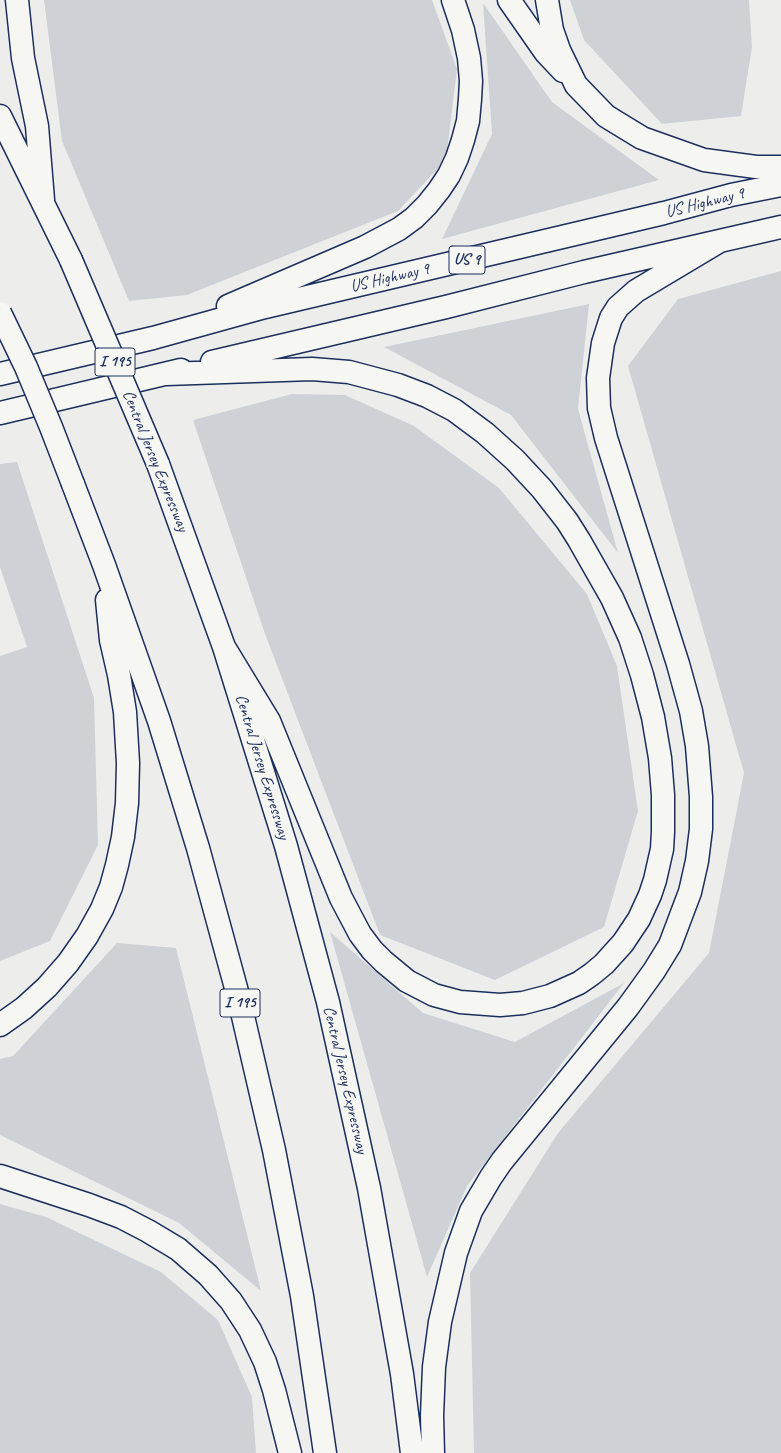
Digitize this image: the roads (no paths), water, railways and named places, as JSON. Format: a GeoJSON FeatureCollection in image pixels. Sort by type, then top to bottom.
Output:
{"type":"FeatureCollection","features":[{"type":"Feature","properties":{"kind":"highway"},"geometry":{"type":"LineString","coordinates":[[17,0],[23,58],[37,126],[43,200]]}},
{"type":"Feature","properties":{"kind":"highway"},"geometry":{"type":"LineString","coordinates":[[153,338],[365,247],[399,229],[414,218],[427,205],[449,175],[457,158],[468,121],[470,82],[468,58],[463,30],[453,0]]}},
{"type":"Feature","properties":{"kind":"highway"},"geometry":{"type":"LineString","coordinates":[[509,0],[546,53],[606,116],[642,138],[704,160],[756,167],[781,167]]}},
{"type":"Feature","properties":{"kind":"highway"},"geometry":{"type":"LineString","coordinates":[[547,0],[552,30],[559,50],[576,84]]}},
{"type":"Feature","properties":{"kind":"highway","name":"Central Jersey Expressway"},"geometry":{"type":"LineString","coordinates":[[0,116],[43,200],[71,260],[158,464],[224,647],[286,846],[328,1002],[372,1203],[402,1374],[412,1453]]}},
{"type":"Feature","properties":{"kind":"highway","name":"US Highway 9"},"geometry":{"type":"LineString","coordinates":[[0,374],[153,338],[265,307],[656,215],[731,195],[781,185]]}},
{"type":"Feature","properties":{"kind":"highway","name":"US 9"},"geometry":{"type":"LineString","coordinates":[[0,413],[446,307],[584,272],[781,227]]}},
{"type":"Feature","properties":{"kind":"highway"},"geometry":{"type":"LineString","coordinates":[[433,1453],[432,1416],[434,1368],[440,1322],[456,1253],[471,1211],[502,1161],[628,1007],[654,971],[670,945],[690,892],[697,860],[701,829],[701,797],[697,746],[691,711],[678,664],[606,438],[599,408],[598,378],[602,343],[611,318],[618,307],[636,291],[718,242]]}},
{"type":"Feature","properties":{"kind":"highway","name":"I 195"},"geometry":{"type":"LineString","coordinates":[[0,313],[34,387],[104,565],[159,721],[198,848],[240,999],[274,1150],[302,1296],[325,1453]]}},
{"type":"Feature","properties":{"kind":"highway"},"geometry":{"type":"LineString","coordinates":[[166,374],[312,369],[349,372],[398,385],[427,396],[454,410],[485,433],[515,460],[542,489],[567,521],[591,558],[612,598],[630,638],[642,675],[660,758],[663,796],[663,832],[659,865],[650,895],[639,919],[623,943],[604,964],[578,983],[550,996],[523,1003],[500,1005],[460,1002],[434,995],[407,981],[384,962],[372,950],[360,934],[344,904],[315,837],[268,721],[224,647]]}},
{"type":"Feature","properties":{"kind":"highway"},"geometry":{"type":"LineString","coordinates":[[0,1025],[30,1003],[47,987],[68,963],[87,936],[102,909],[117,864],[123,837],[127,803],[127,756],[125,712],[111,640],[104,565]]}},
{"type":"Feature","properties":{"kind":"highway"},"geometry":{"type":"LineString","coordinates":[[0,1176],[90,1205],[121,1217],[178,1249],[208,1275],[231,1301],[239,1313],[250,1330],[265,1362],[274,1390],[290,1453]]}}]}
